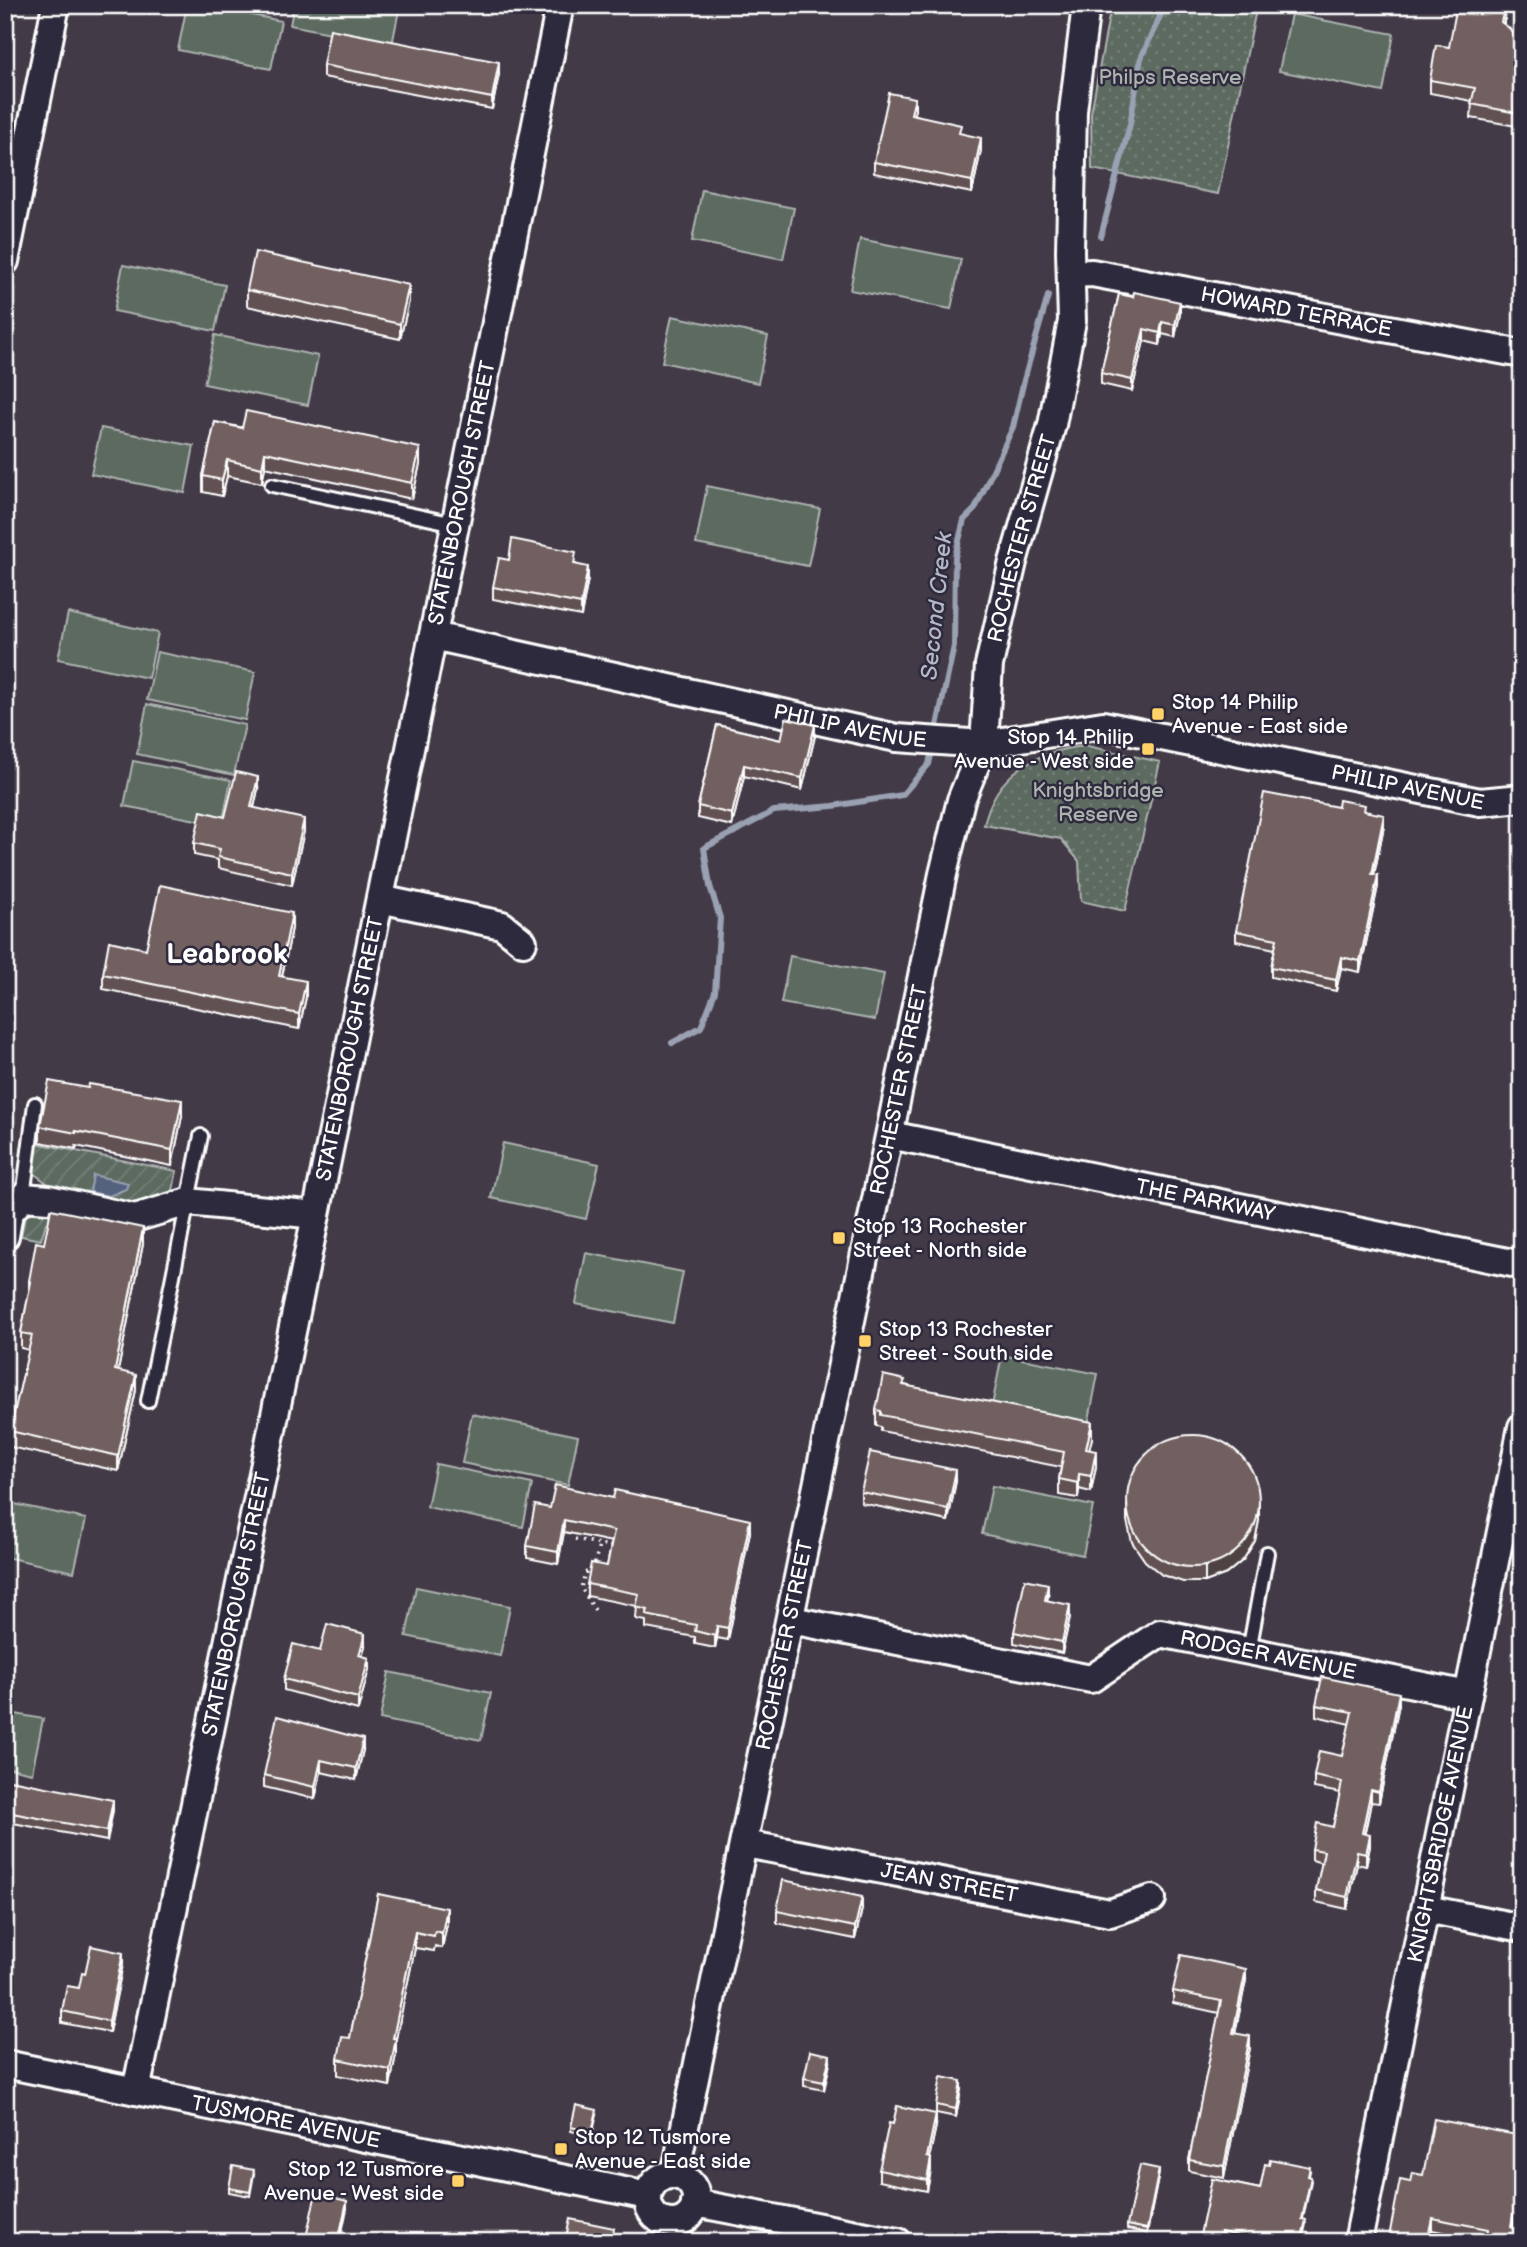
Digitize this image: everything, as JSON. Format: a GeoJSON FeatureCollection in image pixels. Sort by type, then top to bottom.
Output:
{"type":"FeatureCollection","features":[{"type":"Feature","properties":{"kind":"street"},"geometry":{"type":"LineString","coordinates":[[5,261],[56,5]]}},
{"type":"Feature","properties":{"kind":"street","name":"STATENBOROUGH STREET"},"geometry":{"type":"LineString","coordinates":[[136,2091],[560,5]]}},
{"type":"Feature","properties":{"kind":"street","name":"ROCHESTER STREET"},"geometry":{"type":"LineString","coordinates":[[675,2175],[943,874],[961,800],[984,744],[989,665],[1013,562],[1052,425],[1072,321],[1073,111],[1086,5]]}},
{"type":"Feature","properties":{"kind":"street","name":"HOWARD TERRACE"},"geometry":{"type":"LineString","coordinates":[[1071,274],[1092,273],[1522,354]]}},
{"type":"Feature","properties":{"kind":"street","name":"PHILIP AVENUE"},"geometry":{"type":"LineString","coordinates":[[433,636],[897,738],[984,744],[1103,725],[1480,802],[1521,801]]}},
{"type":"Feature","properties":{"kind":"street"},"geometry":{"type":"LineString","coordinates":[[380,899],[502,926],[523,942]]}},
{"type":"Feature","properties":{"kind":"street","name":"THE PARKWAY"},"geometry":{"type":"LineString","coordinates":[[890,1135],[1522,1265]]}},
{"type":"Feature","properties":{"kind":"street"},"geometry":{"type":"LineString","coordinates":[[5,1236],[9,1213],[23,1197],[49,1199],[135,1218],[188,1202],[316,1215]]}},
{"type":"Feature","properties":{"kind":"street","name":"KNIGHTSBRIDGE AVENUE"},"geometry":{"type":"LineString","coordinates":[[1358,2242],[1522,1427]]}},
{"type":"Feature","properties":{"kind":"street","name":"RODGER AVENUE"},"geometry":{"type":"LineString","coordinates":[[790,1620],[1091,1679],[1160,1633],[1468,1695]]}},
{"type":"Feature","properties":{"kind":"street","name":"JEAN STREET"},"geometry":{"type":"LineString","coordinates":[[745,1844],[1110,1913],[1152,1899]]}},
{"type":"Feature","properties":{"kind":"street"},"geometry":{"type":"LineString","coordinates":[[1426,1909],[1522,1928]]}},
{"type":"Feature","properties":{"kind":"street","name":"TUSMORE AVENUE"},"geometry":{"type":"LineString","coordinates":[[5,2064],[648,2196]]}},
{"type":"Feature","properties":{"kind":"street"},"geometry":{"type":"LineString","coordinates":[[675,2175],[684,2178],[691,2185],[695,2193],[695,2203],[686,2218],[667,2232],[648,2204],[648,2196],[654,2183],[675,2175]]}},
{"type":"Feature","properties":{"kind":"street"},"geometry":{"type":"LineString","coordinates":[[695,2203],[898,2242]]}},
{"type":"Feature","properties":{"kind":"lane"},"geometry":{"type":"LineString","coordinates":[[272,485],[455,524]]}},
{"type":"Feature","properties":{"kind":"lane"},"geometry":{"type":"LineString","coordinates":[[23,1197],[35,1104]]}},
{"type":"Feature","properties":{"kind":"lane"},"geometry":{"type":"LineString","coordinates":[[148,1401],[201,1136]]}},
{"type":"Feature","properties":{"kind":"lane"},"geometry":{"type":"LineString","coordinates":[[1249,1651],[1267,1553]]}},
{"type":"Feature","properties":{"kind":"path"},"geometry":{"type":"LineString","coordinates":[[575,1539],[619,1548]]}},
{"type":"Feature","properties":{"kind":"path"},"geometry":{"type":"LineString","coordinates":[[595,1610],[581,1588],[585,1573],[594,1567],[599,1544]]}},
{"type":"Feature","properties":{"kind":"green space"},"geometry":{"type":"Polygon","coordinates":[[[187,5],[205,5],[281,21],[271,69],[178,50],[187,5]]]}},
{"type":"Feature","properties":{"kind":"green space"},"geometry":{"type":"Polygon","coordinates":[[[294,5],[400,5],[392,45],[290,25],[294,5]]]}},
{"type":"Feature","properties":{"kind":"green space","name":"Philps Reserve"},"geometry":{"type":"Polygon","coordinates":[[[1111,5],[1257,5],[1218,194],[1092,169],[1091,113],[1111,5]]]}},
{"type":"Feature","properties":{"kind":"green space"},"geometry":{"type":"Polygon","coordinates":[[[1291,14],[1394,34],[1383,92],[1279,71],[1291,14]]]}},
{"type":"Feature","properties":{"kind":"green space"},"geometry":{"type":"Polygon","coordinates":[[[702,190],[794,208],[783,259],[692,241],[702,190]]]}},
{"type":"Feature","properties":{"kind":"green space"},"geometry":{"type":"Polygon","coordinates":[[[860,239],[961,259],[951,309],[850,290],[860,239]]]}},
{"type":"Feature","properties":{"kind":"green space"},"geometry":{"type":"Polygon","coordinates":[[[123,265],[225,285],[215,331],[114,311],[123,265]]]}},
{"type":"Feature","properties":{"kind":"green space"},"geometry":{"type":"Polygon","coordinates":[[[672,316],[768,336],[758,383],[662,362],[672,316]]]}},
{"type":"Feature","properties":{"kind":"green space"},"geometry":{"type":"Polygon","coordinates":[[[215,335],[318,356],[308,405],[204,384],[215,335]]]}},
{"type":"Feature","properties":{"kind":"green space"},"geometry":{"type":"Polygon","coordinates":[[[101,428],[194,446],[185,493],[91,474],[101,428]]]}},
{"type":"Feature","properties":{"kind":"green space"},"geometry":{"type":"Polygon","coordinates":[[[707,486],[820,509],[808,566],[696,544],[707,486]]]}},
{"type":"Feature","properties":{"kind":"green space"},"geometry":{"type":"Polygon","coordinates":[[[68,613],[158,633],[148,678],[58,659],[68,613]]]}},
{"type":"Feature","properties":{"kind":"green space"},"geometry":{"type":"Polygon","coordinates":[[[157,652],[255,672],[245,720],[147,700],[157,652]]]}},
{"type":"Feature","properties":{"kind":"green space"},"geometry":{"type":"Polygon","coordinates":[[[147,704],[245,725],[234,775],[137,754],[147,704]]]}},
{"type":"Feature","properties":{"kind":"green space","name":"Knightsbridge Reserve"},"geometry":{"type":"Polygon","coordinates":[[[1087,746],[1160,762],[1125,911],[1081,901],[1079,861],[1061,839],[984,825],[998,791],[1008,778],[1021,768],[1051,753],[1087,746]]]}},
{"type":"Feature","properties":{"kind":"green space"},"geometry":{"type":"Polygon","coordinates":[[[133,761],[231,780],[222,825],[124,806],[133,761]]]}},
{"type":"Feature","properties":{"kind":"green space"},"geometry":{"type":"Polygon","coordinates":[[[790,956],[884,974],[875,1020],[781,1003],[790,956]]]}},
{"type":"Feature","properties":{"kind":"green space"},"geometry":{"type":"Polygon","coordinates":[[[36,1143],[177,1171],[172,1195],[135,1209],[63,1195],[32,1172],[36,1143]]]}},
{"type":"Feature","properties":{"kind":"green space"},"geometry":{"type":"Polygon","coordinates":[[[503,1143],[599,1164],[586,1219],[491,1198],[503,1143]]]}},
{"type":"Feature","properties":{"kind":"green space"},"geometry":{"type":"Polygon","coordinates":[[[33,1211],[50,1215],[58,1221],[57,1224],[46,1223],[41,1240],[21,1236],[25,1217],[33,1211]]]}},
{"type":"Feature","properties":{"kind":"green space"},"geometry":{"type":"Polygon","coordinates":[[[586,1253],[683,1272],[673,1323],[576,1304],[586,1253]]]}},
{"type":"Feature","properties":{"kind":"green space"},"geometry":{"type":"Polygon","coordinates":[[[1002,1355],[1098,1374],[1087,1430],[991,1411],[1002,1355]]]}},
{"type":"Feature","properties":{"kind":"green space"},"geometry":{"type":"Polygon","coordinates":[[[472,1414],[578,1436],[568,1485],[462,1463],[472,1414]]]}},
{"type":"Feature","properties":{"kind":"green space"},"geometry":{"type":"Polygon","coordinates":[[[436,1464],[532,1484],[523,1527],[427,1507],[436,1464]]]}},
{"type":"Feature","properties":{"kind":"green space"},"geometry":{"type":"Polygon","coordinates":[[[992,1486],[1093,1506],[1083,1555],[982,1534],[992,1486]]]}},
{"type":"Feature","properties":{"kind":"green space"},"geometry":{"type":"Polygon","coordinates":[[[5,1502],[86,1519],[74,1572],[5,1557],[5,1502]]]}},
{"type":"Feature","properties":{"kind":"green space"},"geometry":{"type":"Polygon","coordinates":[[[416,1587],[510,1606],[500,1656],[406,1636],[416,1587]]]}},
{"type":"Feature","properties":{"kind":"green space"},"geometry":{"type":"Polygon","coordinates":[[[389,1672],[491,1693],[481,1740],[380,1719],[389,1672]]]}},
{"type":"Feature","properties":{"kind":"green space"},"geometry":{"type":"Polygon","coordinates":[[[5,1712],[43,1719],[32,1773],[5,1767],[5,1712]]]}},
{"type":"Feature","properties":{"kind":"water"},"geometry":{"type":"Polygon","coordinates":[[[93,1175],[128,1183],[126,1189],[109,1196],[90,1192],[93,1175]]]}},
{"type":"Feature","properties":{"kind":"building"},"geometry":{"type":"Polygon","coordinates":[[[1457,5],[1505,5],[1501,22],[1522,46],[1522,114],[1471,104],[1475,88],[1430,80],[1436,45],[1449,47],[1457,5]]]}},
{"type":"Feature","properties":{"kind":"building"},"geometry":{"type":"Polygon","coordinates":[[[330,29],[499,62],[492,98],[323,65],[330,29]]]}},
{"type":"Feature","properties":{"kind":"building"},"geometry":{"type":"Polygon","coordinates":[[[889,93],[915,98],[911,114],[961,125],[959,133],[981,138],[972,181],[874,162],[889,93]]]}},
{"type":"Feature","properties":{"kind":"building"},"geometry":{"type":"Polygon","coordinates":[[[255,252],[409,285],[400,324],[247,290],[255,252]]]}},
{"type":"Feature","properties":{"kind":"building"},"geometry":{"type":"Polygon","coordinates":[[[1134,292],[1180,302],[1175,325],[1162,322],[1160,333],[1144,329],[1132,380],[1101,373],[1119,294],[1133,297],[1134,292]]]}},
{"type":"Feature","properties":{"kind":"building"},"geometry":{"type":"Polygon","coordinates":[[[246,411],[420,448],[412,483],[265,452],[262,468],[227,460],[222,480],[203,476],[215,422],[242,428],[246,411]]]}},
{"type":"Feature","properties":{"kind":"building"},"geometry":{"type":"Polygon","coordinates":[[[512,539],[576,552],[574,564],[588,567],[581,604],[493,587],[499,558],[509,560],[512,539]]]}},
{"type":"Feature","properties":{"kind":"building"},"geometry":{"type":"Polygon","coordinates":[[[786,718],[815,725],[802,778],[744,765],[732,814],[698,806],[717,725],[781,740],[786,718]]]}},
{"type":"Feature","properties":{"kind":"building"},"geometry":{"type":"Polygon","coordinates":[[[236,772],[258,777],[251,807],[304,819],[292,873],[218,857],[220,849],[194,843],[201,811],[225,817],[236,772]]]}},
{"type":"Feature","properties":{"kind":"building"},"geometry":{"type":"Polygon","coordinates":[[[1264,793],[1338,807],[1339,800],[1365,805],[1364,811],[1384,815],[1372,874],[1378,875],[1360,961],[1341,957],[1336,980],[1271,967],[1277,939],[1236,931],[1264,793]]]}},
{"type":"Feature","properties":{"kind":"building"},"geometry":{"type":"Polygon","coordinates":[[[160,885],[292,913],[279,976],[306,981],[299,1014],[103,974],[109,941],[146,949],[160,885]]]}},
{"type":"Feature","properties":{"kind":"building"},"geometry":{"type":"Polygon","coordinates":[[[49,1081],[88,1088],[89,1084],[182,1100],[172,1150],[40,1126],[49,1081]]]}},
{"type":"Feature","properties":{"kind":"building"},"geometry":{"type":"Polygon","coordinates":[[[51,1209],[143,1228],[115,1370],[136,1375],[118,1456],[10,1431],[32,1335],[21,1333],[36,1242],[44,1244],[51,1209]]]}},
{"type":"Feature","properties":{"kind":"building"},"geometry":{"type":"Polygon","coordinates":[[[883,1375],[905,1380],[903,1385],[1092,1422],[1086,1449],[1096,1451],[1091,1476],[1079,1474],[1078,1483],[1059,1479],[1064,1452],[881,1415],[881,1411],[876,1410],[883,1375]]]}},
{"type":"Feature","properties":{"kind":"building"},"geometry":{"type":"Polygon","coordinates":[[[1193,1435],[1218,1440],[1240,1454],[1254,1476],[1259,1501],[1254,1526],[1240,1548],[1218,1562],[1193,1567],[1168,1562],[1146,1548],[1132,1526],[1127,1501],[1132,1476],[1146,1454],[1168,1440],[1193,1435]]]}},
{"type":"Feature","properties":{"kind":"building"},"geometry":{"type":"Polygon","coordinates":[[[870,1452],[956,1470],[948,1509],[861,1492],[870,1452]]]}},
{"type":"Feature","properties":{"kind":"building"},"geometry":{"type":"Polygon","coordinates":[[[555,1485],[613,1498],[615,1490],[750,1520],[728,1628],[717,1626],[715,1636],[695,1631],[696,1625],[646,1615],[648,1610],[636,1607],[639,1594],[587,1584],[591,1563],[607,1566],[614,1531],[564,1520],[558,1552],[527,1546],[535,1505],[550,1508],[555,1485]]]}},
{"type":"Feature","properties":{"kind":"building"},"geometry":{"type":"Polygon","coordinates":[[[1025,1579],[1048,1584],[1045,1600],[1070,1605],[1062,1642],[1014,1632],[1025,1579]]]}},
{"type":"Feature","properties":{"kind":"building"},"geometry":{"type":"Polygon","coordinates":[[[327,1624],[365,1634],[359,1655],[369,1658],[358,1698],[284,1679],[293,1644],[320,1651],[327,1624]]]}},
{"type":"Feature","properties":{"kind":"building"},"geometry":{"type":"Polygon","coordinates":[[[1322,1677],[1399,1693],[1379,1792],[1371,1790],[1362,1833],[1370,1835],[1366,1854],[1357,1852],[1347,1897],[1316,1890],[1324,1851],[1312,1849],[1317,1823],[1333,1827],[1342,1782],[1314,1776],[1319,1751],[1342,1756],[1352,1712],[1316,1705],[1322,1677]]]}},
{"type":"Feature","properties":{"kind":"building"},"geometry":{"type":"Polygon","coordinates":[[[277,1716],[363,1739],[356,1768],[321,1760],[315,1787],[264,1775],[277,1716]]]}},
{"type":"Feature","properties":{"kind":"building"},"geometry":{"type":"Polygon","coordinates":[[[5,1779],[113,1800],[107,1831],[12,1813],[13,1837],[5,1835],[5,1779]]]}},
{"type":"Feature","properties":{"kind":"building"},"geometry":{"type":"Polygon","coordinates":[[[783,1880],[862,1897],[855,1927],[777,1911],[783,1880]]]}},
{"type":"Feature","properties":{"kind":"building"},"geometry":{"type":"Polygon","coordinates":[[[378,1894],[447,1908],[442,1933],[435,1931],[434,1936],[415,1932],[393,2038],[396,2038],[390,2070],[338,2059],[342,2037],[350,2038],[378,1894]]]}},
{"type":"Feature","properties":{"kind":"building"},"geometry":{"type":"Polygon","coordinates":[[[91,1946],[123,1953],[109,2021],[62,2011],[67,1986],[79,1988],[91,1946]]]}},
{"type":"Feature","properties":{"kind":"building"},"geometry":{"type":"Polygon","coordinates":[[[1181,1955],[1246,1969],[1233,2033],[1250,2036],[1224,2166],[1189,2160],[1221,2001],[1173,1991],[1181,1955]]]}},
{"type":"Feature","properties":{"kind":"building"},"geometry":{"type":"Polygon","coordinates":[[[810,2051],[830,2055],[824,2082],[804,2078],[810,2051]]]}},
{"type":"Feature","properties":{"kind":"building"},"geometry":{"type":"Polygon","coordinates":[[[941,2077],[961,2081],[956,2109],[936,2105],[941,2077]]]}},
{"type":"Feature","properties":{"kind":"building"},"geometry":{"type":"Polygon","coordinates":[[[576,2105],[597,2110],[592,2132],[571,2127],[576,2105]]]}},
{"type":"Feature","properties":{"kind":"building"},"geometry":{"type":"Polygon","coordinates":[[[897,2106],[936,2114],[927,2157],[931,2158],[927,2180],[879,2170],[889,2123],[893,2124],[897,2106]]]}},
{"type":"Feature","properties":{"kind":"building"},"geometry":{"type":"Polygon","coordinates":[[[1434,2119],[1522,2136],[1522,2184],[1519,2184],[1511,2226],[1522,2229],[1522,2242],[1486,2242],[1488,2229],[1432,2218],[1427,2242],[1388,2242],[1400,2180],[1410,2182],[1412,2173],[1423,2175],[1434,2119]]]}},
{"type":"Feature","properties":{"kind":"building"},"geometry":{"type":"Polygon","coordinates":[[[1270,2159],[1310,2167],[1308,2176],[1311,2177],[1302,2219],[1306,2220],[1301,2242],[1266,2242],[1221,2232],[1219,2242],[1199,2240],[1212,2179],[1260,2189],[1265,2164],[1269,2165],[1270,2159]]]}},
{"type":"Feature","properties":{"kind":"building"},"geometry":{"type":"Polygon","coordinates":[[[1140,2165],[1159,2169],[1147,2229],[1127,2225],[1140,2165]]]}},
{"type":"Feature","properties":{"kind":"building"},"geometry":{"type":"Polygon","coordinates":[[[233,2166],[254,2170],[250,2192],[229,2188],[233,2166]]]}},
{"type":"Feature","properties":{"kind":"building"},"geometry":{"type":"Polygon","coordinates":[[[316,2193],[347,2201],[338,2242],[305,2242],[316,2193]]]}},
{"type":"Feature","properties":{"kind":"building"},"geometry":{"type":"Polygon","coordinates":[[[570,2219],[614,2228],[612,2242],[565,2242],[570,2219]]]}},
{"type":"Feature","properties":{"kind":"waterway","name":"Second Creek"},"geometry":{"type":"LineString","coordinates":[[1101,236],[1130,124],[1141,58],[1161,14],[1162,5]]}},
{"type":"Feature","properties":{"kind":"waterway","name":"Second Creek"},"geometry":{"type":"LineString","coordinates":[[935,735],[954,646],[955,557],[964,520],[975,509],[1013,427],[1048,296]]}},
{"type":"Feature","properties":{"kind":"waterway","name":"Second Creek"},"geometry":{"type":"LineString","coordinates":[[672,1043],[701,1027],[715,992],[720,918],[710,886],[704,848],[774,811],[833,806],[902,795],[929,764],[933,746]]}},
{"type":"Feature","properties":{"kind":"place","name":"Stop 14 Philip Avenue - East side"},"geometry":{"type":"Point","coordinates":[1158,714]}},
{"type":"Feature","properties":{"kind":"place","name":"Stop 14 Philip Avenue - West side"},"geometry":{"type":"Point","coordinates":[1148,749]}},
{"type":"Feature","properties":{"kind":"place","name":"Stop 13 Rochester Street - North side"},"geometry":{"type":"Point","coordinates":[839,1238]}},
{"type":"Feature","properties":{"kind":"place","name":"Stop 13 Rochester Street - South side"},"geometry":{"type":"Point","coordinates":[865,1341]}},
{"type":"Feature","properties":{"kind":"place","name":"Stop 12 Tusmore Avenue - East side"},"geometry":{"type":"Point","coordinates":[561,2149]}},
{"type":"Feature","properties":{"kind":"place","name":"Stop 12 Tusmore Avenue - West side"},"geometry":{"type":"Point","coordinates":[458,2181]}},
{"type":"Feature","properties":{"kind":"district","name":"Leabrook"},"geometry":{"type":"Point","coordinates":[227,953]}}]}
